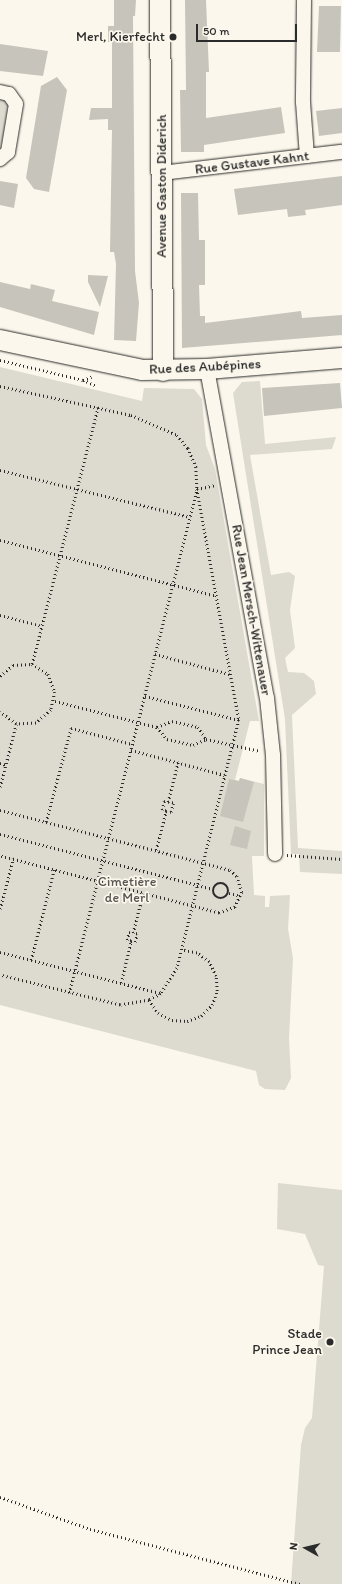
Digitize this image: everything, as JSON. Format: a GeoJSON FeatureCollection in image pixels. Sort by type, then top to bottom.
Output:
{"type":"FeatureCollection","features":[{"type":"Feature","properties":{"kind":"street","name":"Avenue Gaston Diderich"},"geometry":{"type":"LineString","coordinates":[[160,0],[163,371]]}},
{"type":"Feature","properties":{"kind":"street"},"geometry":{"type":"LineString","coordinates":[[304,0],[303,102],[307,156]]}},
{"type":"Feature","properties":{"kind":"street"},"geometry":{"type":"LineString","coordinates":[[0,92],[9,94],[16,104],[8,152],[0,159]]}},
{"type":"Feature","properties":{"kind":"street","name":"Rue Gustave Kahnt"},"geometry":{"type":"LineString","coordinates":[[162,173],[342,152]]}},
{"type":"Feature","properties":{"kind":"street","name":"Rue des Aubépines"},"geometry":{"type":"LineString","coordinates":[[0,340],[95,362],[163,371],[342,358]]}},
{"type":"Feature","properties":{"kind":"street","name":"Rue Jean Mersch-Wittenauer"},"geometry":{"type":"LineString","coordinates":[[207,369],[267,698],[273,755],[275,854]]}},
{"type":"Feature","properties":{"kind":"path"},"geometry":{"type":"LineString","coordinates":[[83,380],[97,386]]}},
{"type":"Feature","properties":{"kind":"path"},"geometry":{"type":"LineString","coordinates":[[0,386],[98,406],[131,415],[177,435],[188,448],[196,467],[197,488],[229,674],[239,720],[234,745],[225,775],[199,885],[177,968],[161,994],[149,1000],[120,1005],[0,975]]}},
{"type":"Feature","properties":{"kind":"path"},"geometry":{"type":"LineString","coordinates":[[32,664],[98,406]]}},
{"type":"Feature","properties":{"kind":"path"},"geometry":{"type":"LineString","coordinates":[[0,470],[76,491],[190,518]]}},
{"type":"Feature","properties":{"kind":"path"},"geometry":{"type":"LineString","coordinates":[[197,488],[221,484]]}},
{"type":"Feature","properties":{"kind":"path"},"geometry":{"type":"LineString","coordinates":[[69,993],[197,488]]}},
{"type":"Feature","properties":{"kind":"path"},"geometry":{"type":"LineString","coordinates":[[0,540],[216,596]]}},
{"type":"Feature","properties":{"kind":"path"},"geometry":{"type":"LineString","coordinates":[[0,615],[42,626]]}},
{"type":"Feature","properties":{"kind":"path"},"geometry":{"type":"LineString","coordinates":[[155,654],[229,674]]}},
{"type":"Feature","properties":{"kind":"path"},"geometry":{"type":"LineString","coordinates":[[0,676],[13,665],[32,664],[48,674],[53,682],[55,701],[51,710],[40,720],[26,725],[16,724],[0,712]]}},
{"type":"Feature","properties":{"kind":"path"},"geometry":{"type":"LineString","coordinates":[[145,696],[239,720]]}},
{"type":"Feature","properties":{"kind":"path"},"geometry":{"type":"LineString","coordinates":[[55,701],[157,727],[168,739],[193,745],[206,738]]}},
{"type":"Feature","properties":{"kind":"path"},"geometry":{"type":"LineString","coordinates":[[157,727],[172,721],[198,727],[206,738],[273,755]]}},
{"type":"Feature","properties":{"kind":"path"},"geometry":{"type":"LineString","coordinates":[[0,788],[16,724]]}},
{"type":"Feature","properties":{"kind":"path"},"geometry":{"type":"LineString","coordinates":[[46,822],[71,728],[132,744]]}},
{"type":"Feature","properties":{"kind":"path"},"geometry":{"type":"LineString","coordinates":[[131,750],[225,775]]}},
{"type":"Feature","properties":{"kind":"path"},"geometry":{"type":"LineString","coordinates":[[168,802],[178,762]]}},
{"type":"Feature","properties":{"kind":"path"},"geometry":{"type":"LineString","coordinates":[[0,763],[6,765]]}},
{"type":"Feature","properties":{"kind":"path"},"geometry":{"type":"LineString","coordinates":[[164,801],[173,803],[170,812],[166,811],[162,810],[164,801]]}},
{"type":"Feature","properties":{"kind":"path"},"geometry":{"type":"LineString","coordinates":[[0,810],[230,870],[237,876],[241,883],[241,896],[235,907],[228,912],[219,913],[0,856]]}},
{"type":"Feature","properties":{"kind":"path"},"geometry":{"type":"LineString","coordinates":[[156,850],[166,811]]}},
{"type":"Feature","properties":{"kind":"path"},"geometry":{"type":"LineString","coordinates":[[0,834],[213,889]]}},
{"type":"Feature","properties":{"kind":"path"},"geometry":{"type":"LineString","coordinates":[[295,856],[342,859]]}},
{"type":"Feature","properties":{"kind":"path"},"geometry":{"type":"LineString","coordinates":[[0,909],[13,859]]}},
{"type":"Feature","properties":{"kind":"path"},"geometry":{"type":"LineString","coordinates":[[31,960],[54,870]]}},
{"type":"Feature","properties":{"kind":"path"},"geometry":{"type":"LineString","coordinates":[[229,893],[219,899],[214,895],[213,889],[217,884],[223,883],[229,893],[241,896]]}},
{"type":"Feature","properties":{"kind":"path"},"geometry":{"type":"LineString","coordinates":[[121,983],[131,941],[127,940],[129,932],[133,934],[143,893]]}},
{"type":"Feature","properties":{"kind":"path"},"geometry":{"type":"LineString","coordinates":[[149,1000],[158,1013],[179,1021],[201,1016],[212,1005],[217,991],[216,976],[209,962],[197,953],[182,950]]}},
{"type":"Feature","properties":{"kind":"path"},"geometry":{"type":"LineString","coordinates":[[0,952],[161,994]]}},
{"type":"Feature","properties":{"kind":"path"},"geometry":{"type":"LineString","coordinates":[[0,1497],[90,1529],[300,1584]]}},
{"type":"Feature","properties":{"kind":"green space"},"geometry":{"type":"Polygon","coordinates":[[[0,98],[6,100],[10,105],[0,151],[0,98]]]}},
{"type":"Feature","properties":{"kind":"green space","name":"Cimetière de Merl"},"geometry":{"type":"Polygon","coordinates":[[[0,367],[142,401],[144,388],[194,389],[202,399],[206,445],[215,469],[259,721],[250,721],[235,780],[239,781],[240,778],[264,784],[264,856],[252,856],[254,895],[265,896],[265,907],[269,907],[270,896],[290,895],[288,929],[293,958],[289,1038],[291,1078],[285,1090],[265,1089],[259,1085],[256,1071],[0,1005],[0,367]]]}},
{"type":"Feature","properties":{"kind":"green space"},"geometry":{"type":"Polygon","coordinates":[[[260,381],[265,444],[336,437],[332,449],[250,455],[271,575],[289,572],[295,576],[290,610],[295,648],[285,658],[288,672],[304,673],[314,681],[316,694],[292,715],[298,848],[342,851],[342,874],[300,872],[299,854],[291,854],[285,719],[233,393],[242,382],[260,381]]]}},
{"type":"Feature","properties":{"kind":"green space"},"geometry":{"type":"Polygon","coordinates":[[[278,1183],[342,1190],[342,1584],[291,1584],[301,1445],[305,1428],[312,1418],[324,1266],[318,1265],[305,1234],[277,1229],[278,1183]]]}},
{"type":"Feature","properties":{"kind":"building"},"geometry":{"type":"Polygon","coordinates":[[[114,0],[136,0],[135,16],[133,16],[135,271],[139,303],[136,341],[114,340],[116,264],[114,252],[110,252],[112,130],[108,130],[108,119],[89,120],[91,108],[112,108],[112,42],[108,42],[108,26],[114,26],[114,0]]]}},
{"type":"Feature","properties":{"kind":"building"},"geometry":{"type":"Polygon","coordinates":[[[185,0],[206,0],[209,72],[206,72],[206,118],[281,107],[285,133],[204,145],[204,152],[181,152],[180,90],[186,90],[185,0]]]}},
{"type":"Feature","properties":{"kind":"building"},"geometry":{"type":"Polygon","coordinates":[[[319,6],[341,6],[340,52],[317,52],[319,6]]]}},
{"type":"Feature","properties":{"kind":"building"},"geometry":{"type":"Polygon","coordinates":[[[0,44],[48,51],[43,76],[0,71],[0,44]]]}},
{"type":"Feature","properties":{"kind":"building"},"geometry":{"type":"Polygon","coordinates":[[[57,77],[67,90],[49,192],[34,189],[26,178],[41,86],[57,77]]]}},
{"type":"Feature","properties":{"kind":"building"},"geometry":{"type":"Polygon","coordinates":[[[342,108],[342,133],[319,136],[316,111],[342,108]]]}},
{"type":"Feature","properties":{"kind":"building"},"geometry":{"type":"Polygon","coordinates":[[[342,176],[342,205],[305,210],[306,215],[288,217],[287,209],[238,215],[234,189],[342,176]]]}},
{"type":"Feature","properties":{"kind":"building"},"geometry":{"type":"Polygon","coordinates":[[[0,181],[18,184],[14,208],[0,205],[0,181]]]}},
{"type":"Feature","properties":{"kind":"building"},"geometry":{"type":"Polygon","coordinates":[[[181,193],[198,193],[199,240],[205,240],[205,285],[199,285],[200,316],[205,316],[205,323],[301,311],[302,318],[342,315],[342,335],[182,348],[181,193]]]}},
{"type":"Feature","properties":{"kind":"building"},"geometry":{"type":"Polygon","coordinates":[[[88,275],[108,276],[100,307],[88,282],[88,275]]]}},
{"type":"Feature","properties":{"kind":"building"},"geometry":{"type":"Polygon","coordinates":[[[0,282],[30,289],[31,284],[55,290],[52,301],[99,312],[94,335],[0,307],[0,282]]]}},
{"type":"Feature","properties":{"kind":"building"},"geometry":{"type":"Polygon","coordinates":[[[340,383],[342,408],[264,416],[262,388],[340,383]]]}},
{"type":"Feature","properties":{"kind":"building"},"geometry":{"type":"Polygon","coordinates":[[[240,778],[254,782],[243,822],[220,816],[229,779],[239,781],[240,778]]]}},
{"type":"Feature","properties":{"kind":"building"},"geometry":{"type":"Polygon","coordinates":[[[235,826],[251,831],[247,849],[230,845],[235,826]]]}},
{"type":"Feature","properties":{"kind":"place","name":"Merl, Kierfecht"},"geometry":{"type":"Point","coordinates":[173,37]}},
{"type":"Feature","properties":{"kind":"place","name":"Stade Prince Jean"},"geometry":{"type":"Point","coordinates":[330,1342]}}]}
